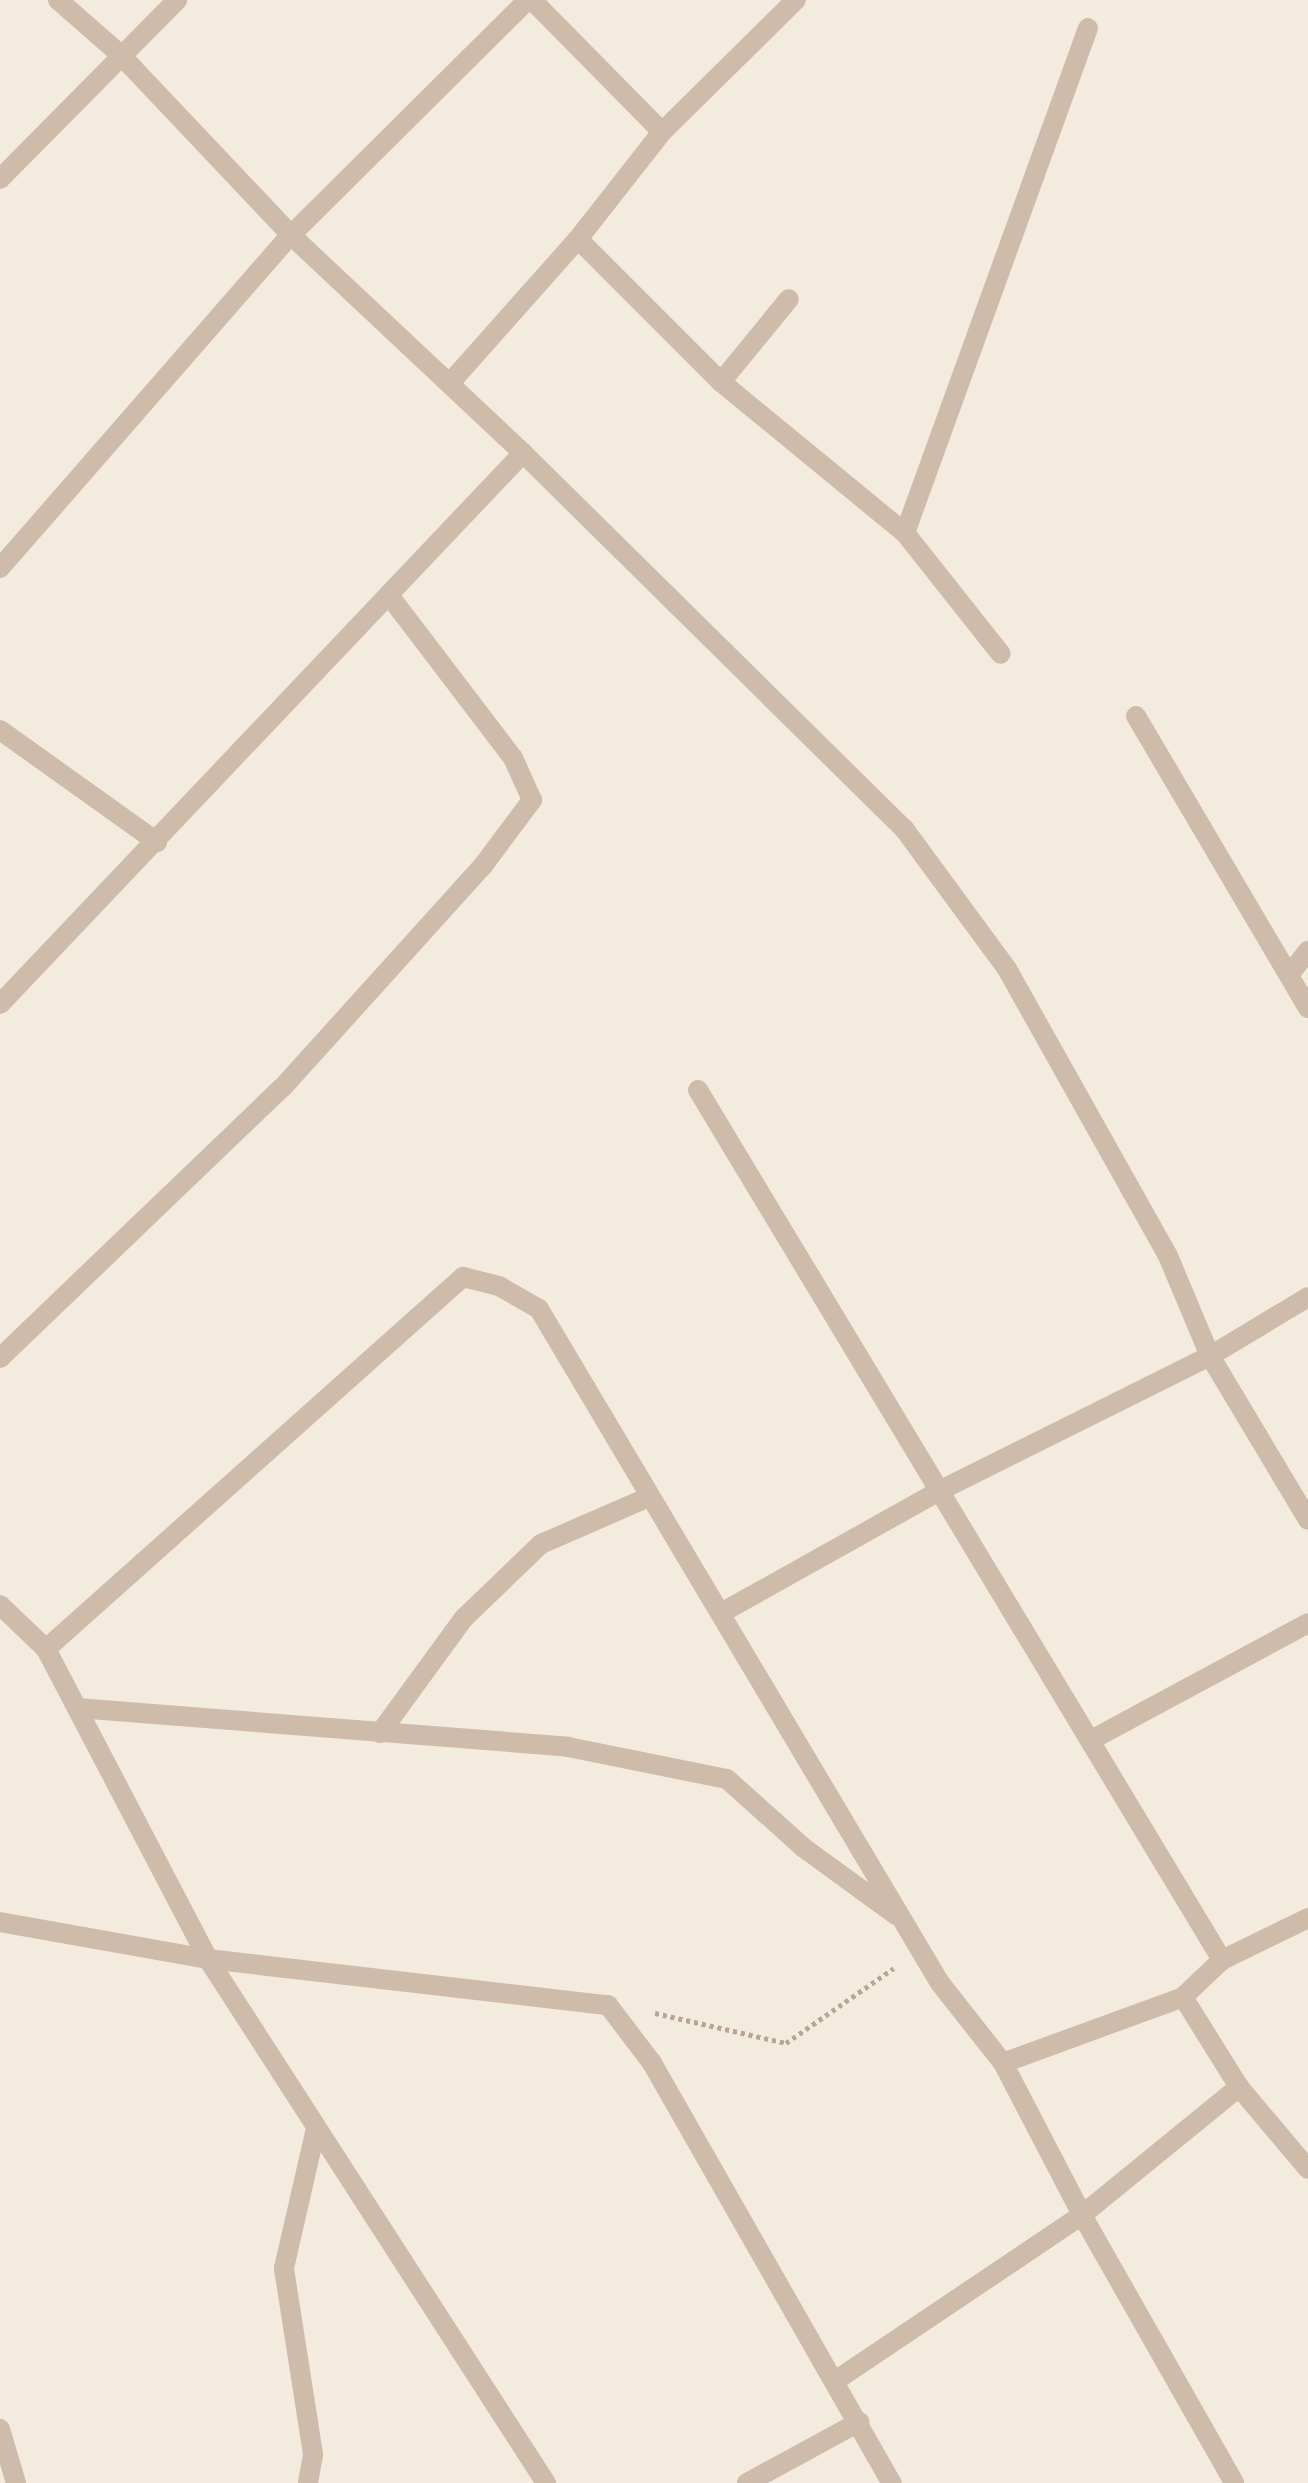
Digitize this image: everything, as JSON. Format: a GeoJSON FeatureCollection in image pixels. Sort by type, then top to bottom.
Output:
{"type":"FeatureCollection","features":[{"type":"Feature","properties":{"kind":"street"},"geometry":{"type":"LineString","coordinates":[[58,0],[122,56],[291,235],[523,453],[905,830],[1007,969],[1168,1256],[1210,1356],[1308,1520]]}},
{"type":"Feature","properties":{"kind":"street"},"geometry":{"type":"LineString","coordinates":[[0,179],[177,0]]}},
{"type":"Feature","properties":{"kind":"street"},"geometry":{"type":"LineString","coordinates":[[0,568],[291,235],[530,0],[662,132]]}},
{"type":"Feature","properties":{"kind":"street"},"geometry":{"type":"LineString","coordinates":[[450,383],[578,239],[662,132],[796,0]]}},
{"type":"Feature","properties":{"kind":"street"},"geometry":{"type":"LineString","coordinates":[[905,533],[1088,28]]}},
{"type":"Feature","properties":{"kind":"street"},"geometry":{"type":"LineString","coordinates":[[578,239],[721,382],[905,533],[1001,654]]}},
{"type":"Feature","properties":{"kind":"street"},"geometry":{"type":"LineString","coordinates":[[721,382],[789,299]]}},
{"type":"Feature","properties":{"kind":"street"},"geometry":{"type":"LineString","coordinates":[[0,1004],[391,598],[523,453]]}},
{"type":"Feature","properties":{"kind":"street"},"geometry":{"type":"LineString","coordinates":[[0,1358],[282,1088],[482,867],[532,800],[513,758],[391,598]]}},
{"type":"Feature","properties":{"kind":"street"},"geometry":{"type":"LineString","coordinates":[[1136,716],[1308,1008]]}},
{"type":"Feature","properties":{"kind":"street"},"geometry":{"type":"LineString","coordinates":[[0,730],[157,842]]}},
{"type":"Feature","properties":{"kind":"street"},"geometry":{"type":"LineString","coordinates":[[1289,975],[1308,951]]}},
{"type":"Feature","properties":{"kind":"street"},"geometry":{"type":"LineString","coordinates":[[698,1090],[1093,1739],[1222,1960]]}},
{"type":"Feature","properties":{"kind":"street"},"geometry":{"type":"LineString","coordinates":[[46,1649],[463,1277],[499,1286],[539,1309],[940,1983],[1003,2063],[1082,2215],[1234,2483]]}},
{"type":"Feature","properties":{"kind":"street"},"geometry":{"type":"LineString","coordinates":[[721,1613],[941,1490],[1210,1356],[1308,1297]]}},
{"type":"Feature","properties":{"kind":"street"},"geometry":{"type":"LineString","coordinates":[[380,1733],[463,1619],[541,1544],[649,1497]]}},
{"type":"Feature","properties":{"kind":"street"},"geometry":{"type":"LineString","coordinates":[[0,1605],[46,1649],[208,1959],[546,2483]]}},
{"type":"Feature","properties":{"kind":"street"},"geometry":{"type":"LineString","coordinates":[[1093,1739],[1308,1623]]}},
{"type":"Feature","properties":{"kind":"street"},"geometry":{"type":"LineString","coordinates":[[77,1708],[568,1747],[727,1779],[804,1848],[903,1920]]}},
{"type":"Feature","properties":{"kind":"street"},"geometry":{"type":"LineString","coordinates":[[1003,2063],[1183,1997],[1222,1960],[1308,1918]]}},
{"type":"Feature","properties":{"kind":"street"},"geometry":{"type":"LineString","coordinates":[[0,1922],[208,1959],[608,2005],[652,2063],[892,2483]]}},
{"type":"Feature","properties":{"kind":"street"},"geometry":{"type":"LineString","coordinates":[[1183,1997],[1239,2087],[1308,2169]]}},
{"type":"Feature","properties":{"kind":"street"},"geometry":{"type":"LineString","coordinates":[[835,2381],[1082,2215],[1239,2087]]}},
{"type":"Feature","properties":{"kind":"street"},"geometry":{"type":"LineString","coordinates":[[308,2483],[313,2454],[284,2268],[316,2128]]}},
{"type":"Feature","properties":{"kind":"street"},"geometry":{"type":"LineString","coordinates":[[747,2483],[859,2422]]}},
{"type":"Feature","properties":{"kind":"street"},"geometry":{"type":"LineString","coordinates":[[0,2429],[16,2483]]}},
{"type":"Feature","properties":{"kind":"path"},"geometry":{"type":"LineString","coordinates":[[608,2005],[715,2023],[786,2043],[921,1949]]}}]}
